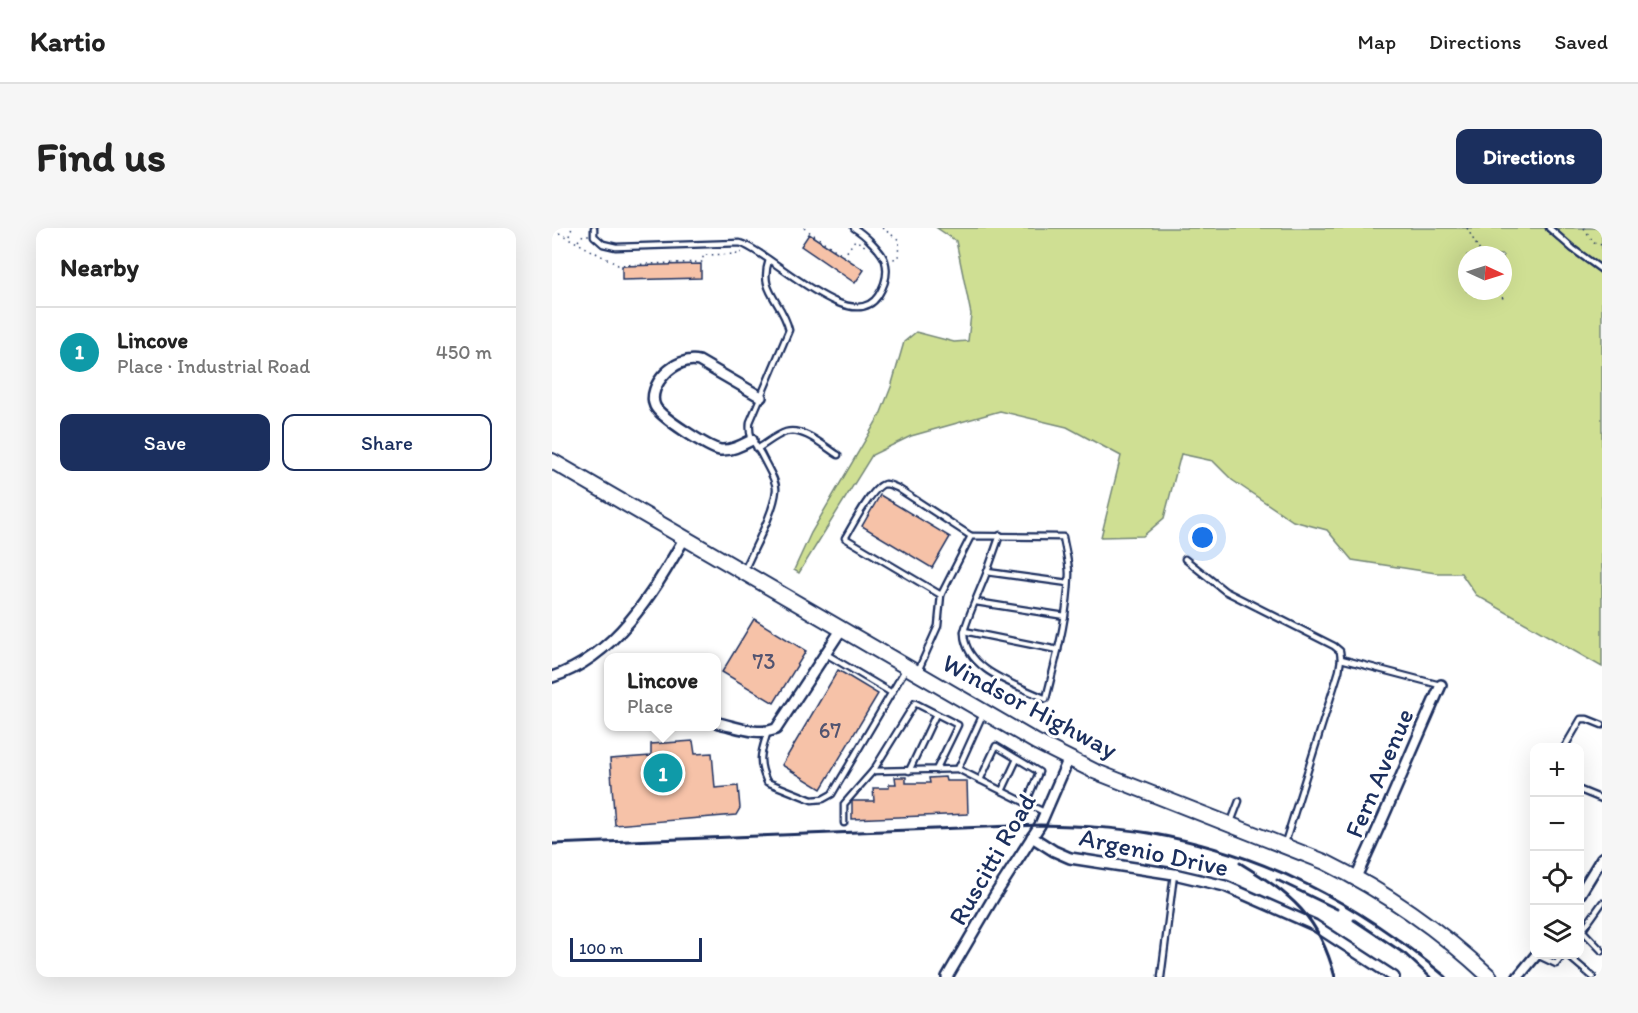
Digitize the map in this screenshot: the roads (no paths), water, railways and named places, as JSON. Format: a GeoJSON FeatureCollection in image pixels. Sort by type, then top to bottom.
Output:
{"type":"FeatureCollection","features":[{"type":"Feature","properties":{"kind":"main road","name":"Windsor Highway"},"geometry":{"type":"LineString","coordinates":[[552,461],[841,630],[1068,758],[1094,771],[1325,862],[1356,877],[1418,917],[1490,977]]}},
{"type":"Feature","properties":{"kind":"street"},"geometry":{"type":"LineString","coordinates":[[752,441],[727,450],[719,450],[710,446],[658,412],[653,399],[654,391],[672,366],[690,359],[699,361],[760,397]]}},
{"type":"Feature","properties":{"kind":"street"},"geometry":{"type":"LineString","coordinates":[[552,677],[568,672],[590,658],[628,623],[652,592],[684,538]]}},
{"type":"Feature","properties":{"kind":"street"},"geometry":{"type":"LineString","coordinates":[[721,724],[750,731],[768,731],[780,724],[841,630]]}},
{"type":"Feature","properties":{"kind":"street","name":"Fern Avenue"},"geometry":{"type":"LineString","coordinates":[[1356,877],[1388,811],[1417,736],[1441,685]]}},
{"type":"Feature","properties":{"kind":"street","name":"Ruscitti Road"},"geometry":{"type":"LineString","coordinates":[[947,977],[1032,837],[1045,813],[1068,758]]}},
{"type":"Feature","properties":{"kind":"street","name":"Argenio Drive"},"geometry":{"type":"LineString","coordinates":[[1032,837],[1070,858],[1174,874],[1225,886],[1314,925],[1394,977]]}},
{"type":"Feature","properties":{"kind":"street"},"geometry":{"type":"LineString","coordinates":[[1584,887],[1602,858]]}},
{"type":"Feature","properties":{"kind":"street"},"geometry":{"type":"LineString","coordinates":[[1518,977],[1534,959]]}},
{"type":"Feature","properties":{"kind":"lane"},"geometry":{"type":"LineString","coordinates":[[594,231],[603,244],[616,247],[742,243],[757,250],[837,304],[862,308],[873,303],[887,277],[885,262],[864,235],[854,228]]}},
{"type":"Feature","properties":{"kind":"lane"},"geometry":{"type":"LineString","coordinates":[[1549,228],[1602,270]]}},
{"type":"Feature","properties":{"kind":"lane"},"geometry":{"type":"LineString","coordinates":[[743,573],[766,524],[777,489],[763,458],[752,441],[750,422],[789,330],[786,317],[767,287],[765,273],[769,260]]}},
{"type":"Feature","properties":{"kind":"lane"},"geometry":{"type":"LineString","coordinates":[[757,449],[788,431],[809,436],[838,454]]}},
{"type":"Feature","properties":{"kind":"lane"},"geometry":{"type":"LineString","coordinates":[[941,595],[845,538],[874,492],[881,485],[888,484],[899,489],[971,536],[1000,535],[1063,537],[1069,571],[1065,616],[1046,699],[981,665],[969,652],[964,631],[1000,535]]}},
{"type":"Feature","properties":{"kind":"lane"},"geometry":{"type":"LineString","coordinates":[[768,731],[760,755],[761,769],[767,782],[812,800],[823,799],[832,794],[892,693],[912,670],[938,626],[941,595],[971,536]]}},
{"type":"Feature","properties":{"kind":"lane"},"geometry":{"type":"LineString","coordinates":[[1185,560],[1225,591],[1340,651],[1341,659],[1284,846]]}},
{"type":"Feature","properties":{"kind":"lane"},"geometry":{"type":"LineString","coordinates":[[987,572],[1068,583]]}},
{"type":"Feature","properties":{"kind":"lane"},"geometry":{"type":"LineString","coordinates":[[976,603],[1065,616]]}},
{"type":"Feature","properties":{"kind":"lane"},"geometry":{"type":"LineString","coordinates":[[964,631],[1058,650]]}},
{"type":"Feature","properties":{"kind":"lane"},"geometry":{"type":"LineString","coordinates":[[826,654],[892,693]]}},
{"type":"Feature","properties":{"kind":"lane"},"geometry":{"type":"LineString","coordinates":[[1341,659],[1441,685]]}},
{"type":"Feature","properties":{"kind":"lane"},"geometry":{"type":"LineString","coordinates":[[844,823],[844,804],[873,771],[915,703],[958,725],[936,770]]}},
{"type":"Feature","properties":{"kind":"lane"},"geometry":{"type":"LineString","coordinates":[[958,769],[984,712]]}},
{"type":"Feature","properties":{"kind":"lane"},"geometry":{"type":"LineString","coordinates":[[909,771],[936,714]]}},
{"type":"Feature","properties":{"kind":"lane"},"geometry":{"type":"LineString","coordinates":[[1566,743],[1581,719],[1602,725]]}},
{"type":"Feature","properties":{"kind":"lane"},"geometry":{"type":"LineString","coordinates":[[980,780],[996,746],[1039,772],[1026,803]]}},
{"type":"Feature","properties":{"kind":"lane"},"geometry":{"type":"LineString","coordinates":[[1002,791],[1017,759]]}},
{"type":"Feature","properties":{"kind":"lane"},"geometry":{"type":"LineString","coordinates":[[873,771],[958,769],[1045,813]]}},
{"type":"Feature","properties":{"kind":"lane"},"geometry":{"type":"LineString","coordinates":[[1584,792],[1602,799]]}},
{"type":"Feature","properties":{"kind":"lane"},"geometry":{"type":"LineString","coordinates":[[1230,824],[1239,801]]}},
{"type":"Feature","properties":{"kind":"lane"},"geometry":{"type":"LineString","coordinates":[[1161,977],[1174,874]]}},
{"type":"Feature","properties":{"kind":"lane"},"geometry":{"type":"LineString","coordinates":[[1584,928],[1602,903]]}},
{"type":"Feature","properties":{"kind":"lane"},"geometry":{"type":"LineString","coordinates":[[1584,935],[1602,951]]}},
{"type":"Feature","properties":{"kind":"lane"},"geometry":{"type":"LineString","coordinates":[[1545,959],[1556,964],[1560,959]]}},
{"type":"Feature","properties":{"kind":"lane"},"geometry":{"type":"LineString","coordinates":[[1571,959],[1593,977]]}},
{"type":"Feature","properties":{"kind":"railway"},"geometry":{"type":"LineString","coordinates":[[552,844],[1040,825],[1095,827],[1149,833],[1192,842],[1232,854],[1308,885],[1378,926],[1446,977]]}},
{"type":"Feature","properties":{"kind":"railway"},"geometry":{"type":"LineString","coordinates":[[1240,863],[1275,886],[1301,909],[1321,938],[1335,977]]}},
{"type":"Feature","properties":{"kind":"railway"},"geometry":{"type":"LineString","coordinates":[[1277,880],[1337,909]]}},
{"type":"Feature","properties":{"kind":"railway"},"geometry":{"type":"LineString","coordinates":[[1354,920],[1405,954],[1430,977]]}},
{"type":"Feature","properties":{"kind":"place","name":"Lincove"},"geometry":{"type":"Point","coordinates":[663,773]}}]}
